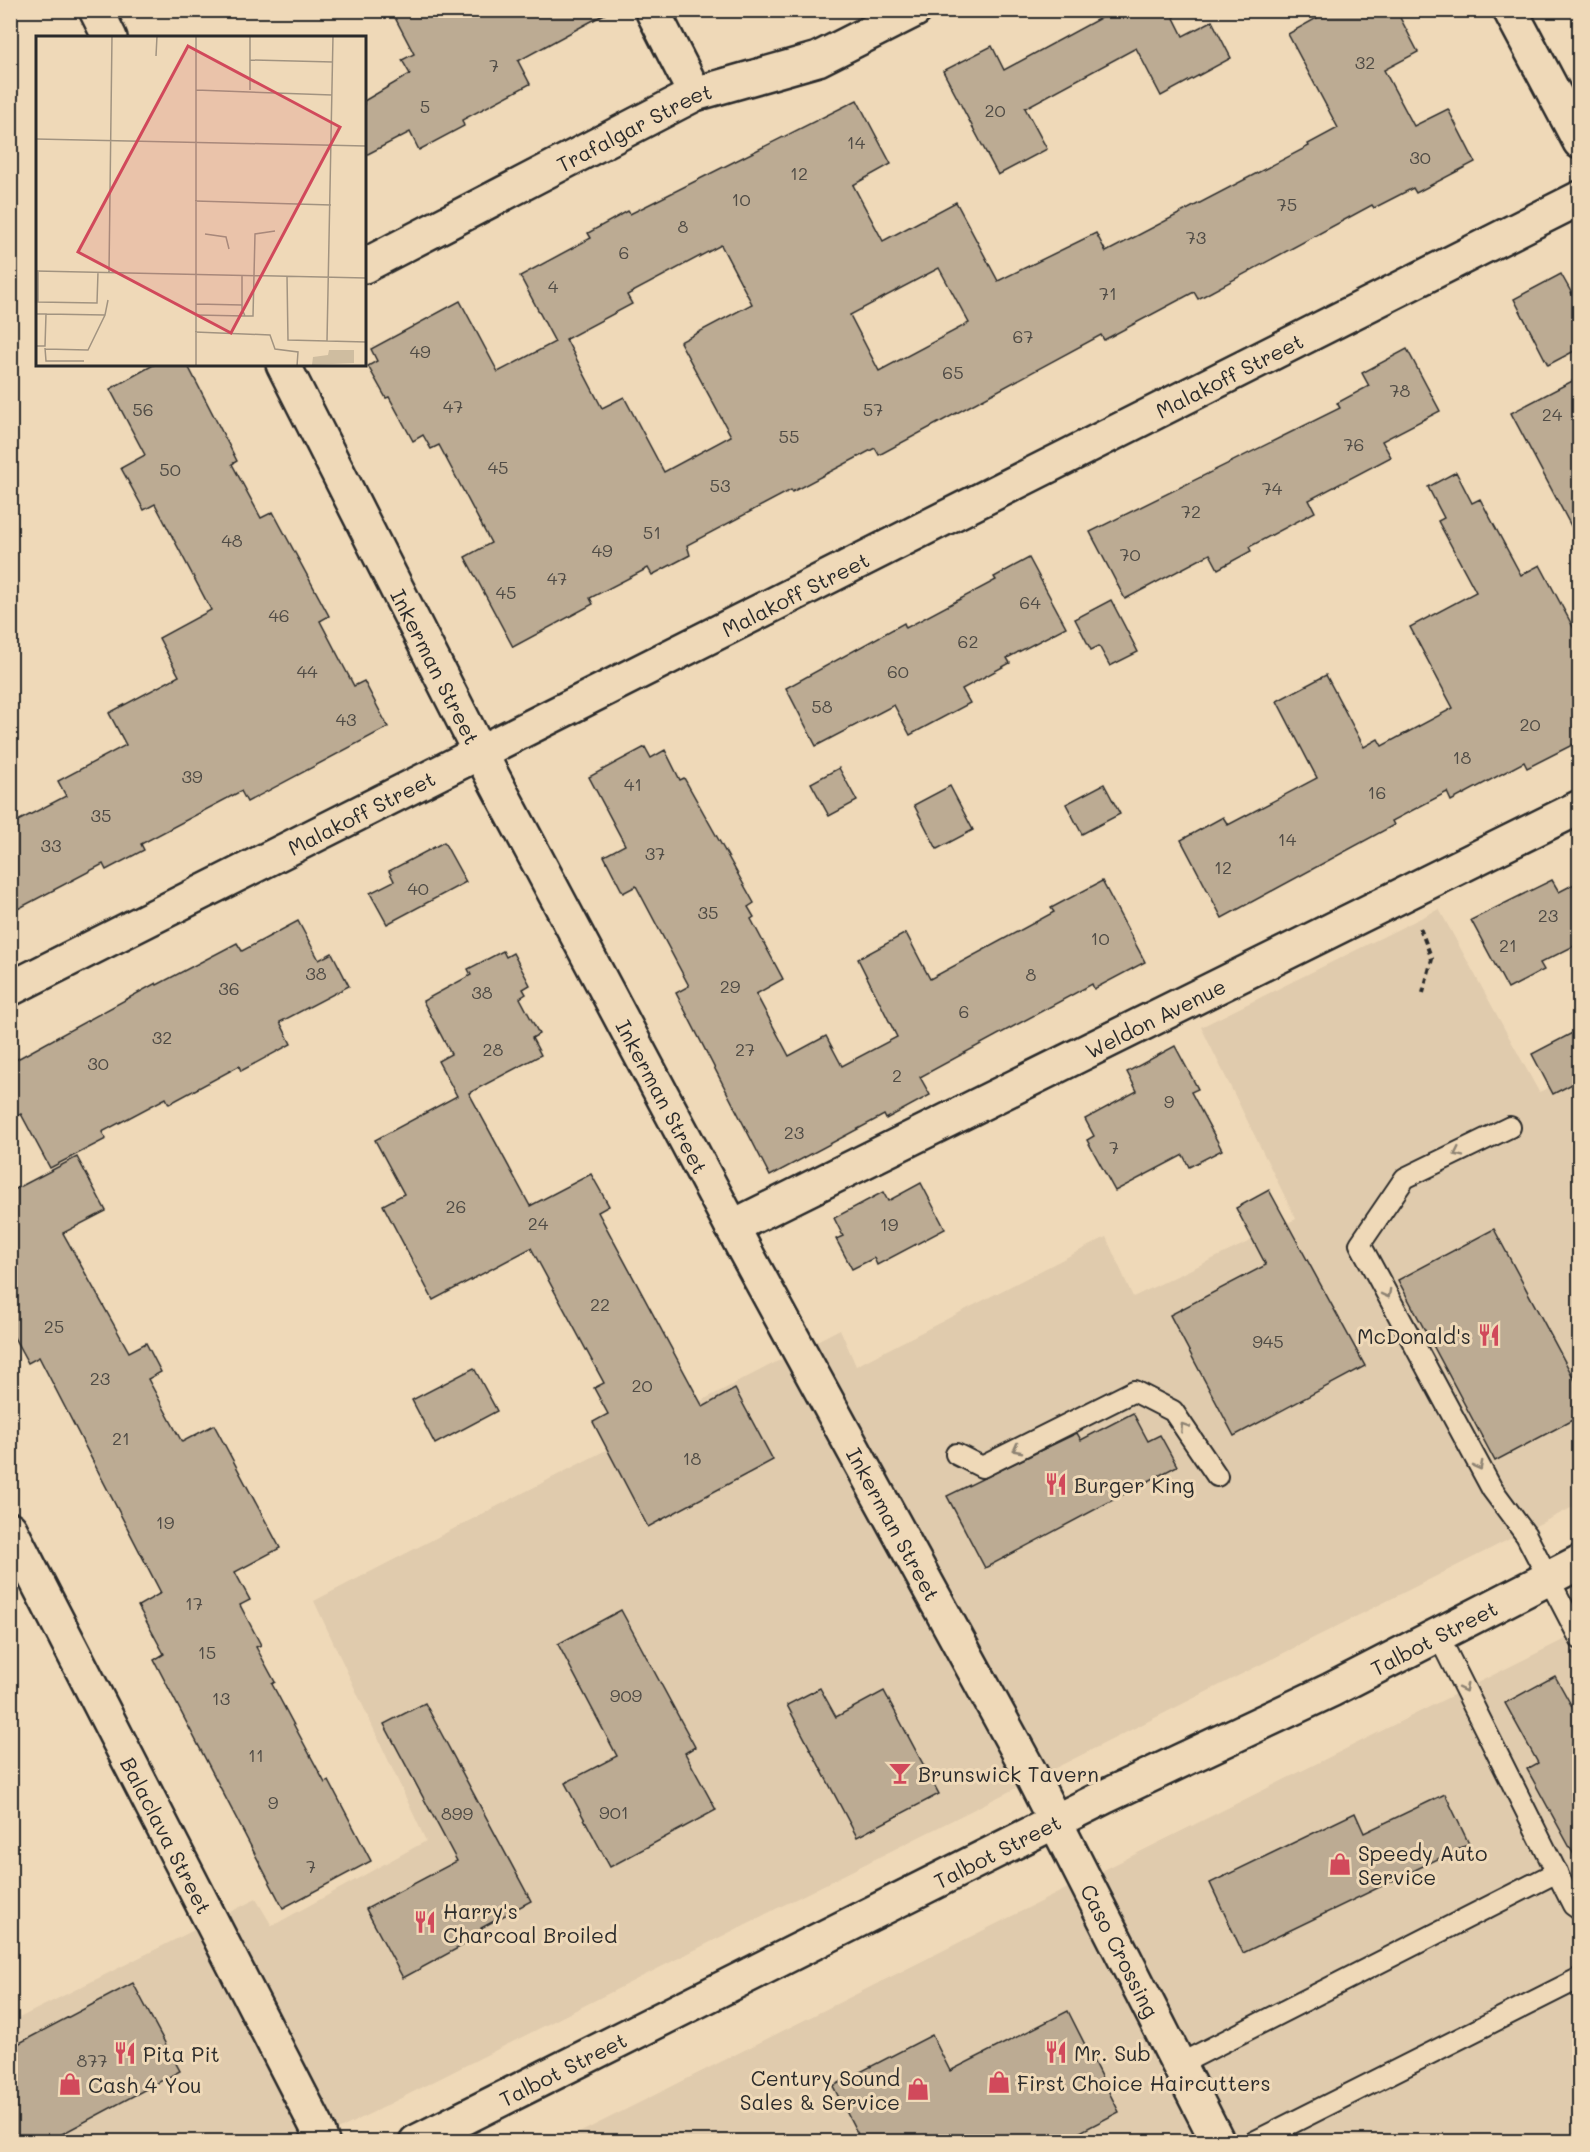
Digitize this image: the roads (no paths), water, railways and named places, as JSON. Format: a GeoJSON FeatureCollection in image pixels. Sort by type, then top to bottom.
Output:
{"type":"FeatureCollection","features":[{"type":"Feature","properties":{"kind":"street"},"geometry":{"type":"LineString","coordinates":[[96,10],[109,36]]}},
{"type":"Feature","properties":{"kind":"street"},"geometry":{"type":"LineString","coordinates":[[652,10],[695,94]]}},
{"type":"Feature","properties":{"kind":"street","name":"Trafalgar Street"},"geometry":{"type":"LineString","coordinates":[[366,265],[695,94],[818,59],[915,10]]}},
{"type":"Feature","properties":{"kind":"street"},"geometry":{"type":"LineString","coordinates":[[1510,10],[1580,142]]}},
{"type":"Feature","properties":{"kind":"street","name":"Malakoff Street"},"geometry":{"type":"LineString","coordinates":[[10,989],[1580,198]]}},
{"type":"Feature","properties":{"kind":"street","name":"Inkerman Street"},"geometry":{"type":"LineString","coordinates":[[284,366],[479,751],[732,1227],[1055,1822]]}},
{"type":"Feature","properties":{"kind":"street","name":"Weldon Avenue"},"geometry":{"type":"LineString","coordinates":[[732,1227],[1580,807]]}},
{"type":"Feature","properties":{"kind":"street","name":"Balaclava Street"},"geometry":{"type":"LineString","coordinates":[[10,1529],[316,2125],[322,2142]]}},
{"type":"Feature","properties":{"kind":"street","name":"Talbot Street"},"geometry":{"type":"LineString","coordinates":[[416,2142],[1055,1822],[1331,1690],[1580,1562]]}},
{"type":"Feature","properties":{"kind":"street","name":"Caso Crossing"},"geometry":{"type":"LineString","coordinates":[[1055,1822],[1218,2142]]}},
{"type":"Feature","properties":{"kind":"lane"},"geometry":{"type":"LineString","coordinates":[[1510,1127],[1405,1178],[1360,1244],[1492,1489],[1526,1535],[1580,1638]]}},
{"type":"Feature","properties":{"kind":"lane"},"geometry":{"type":"LineString","coordinates":[[956,1455],[982,1467],[1134,1390],[1173,1411],[1217,1476]]}},
{"type":"Feature","properties":{"kind":"lane"},"geometry":{"type":"LineString","coordinates":[[1438,1635],[1574,1905],[1580,1910]]}},
{"type":"Feature","properties":{"kind":"lane"},"geometry":{"type":"LineString","coordinates":[[1180,2064],[1557,1872]]}},
{"type":"Feature","properties":{"kind":"lane"},"geometry":{"type":"LineString","coordinates":[[1254,2142],[1580,1978]]}},
{"type":"Feature","properties":{"kind":"place","name":"McDonald's"},"geometry":{"type":"Point","coordinates":[1489,1335]}},
{"type":"Feature","properties":{"kind":"place","name":"Burger King"},"geometry":{"type":"Point","coordinates":[1056,1484]}},
{"type":"Feature","properties":{"kind":"place","name":"Brunswick Tavern"},"geometry":{"type":"Point","coordinates":[900,1773]}},
{"type":"Feature","properties":{"kind":"place","name":"Speedy Auto Service"},"geometry":{"type":"Point","coordinates":[1340,1864]}},
{"type":"Feature","properties":{"kind":"place","name":"Harry's Charcoal Broiled"},"geometry":{"type":"Point","coordinates":[425,1922]}},
{"type":"Feature","properties":{"kind":"place","name":"Mr. Sub"},"geometry":{"type":"Point","coordinates":[1056,2052]}},
{"type":"Feature","properties":{"kind":"place","name":"Pita Pit"},"geometry":{"type":"Point","coordinates":[125,2053]}},
{"type":"Feature","properties":{"kind":"place","name":"First Choice Haircutters"},"geometry":{"type":"Point","coordinates":[999,2082]}},
{"type":"Feature","properties":{"kind":"place","name":"Cash 4 You"},"geometry":{"type":"Point","coordinates":[70,2084]}},
{"type":"Feature","properties":{"kind":"place","name":"Century Sound Sales & Service"},"geometry":{"type":"Point","coordinates":[918,2089]}}]}
